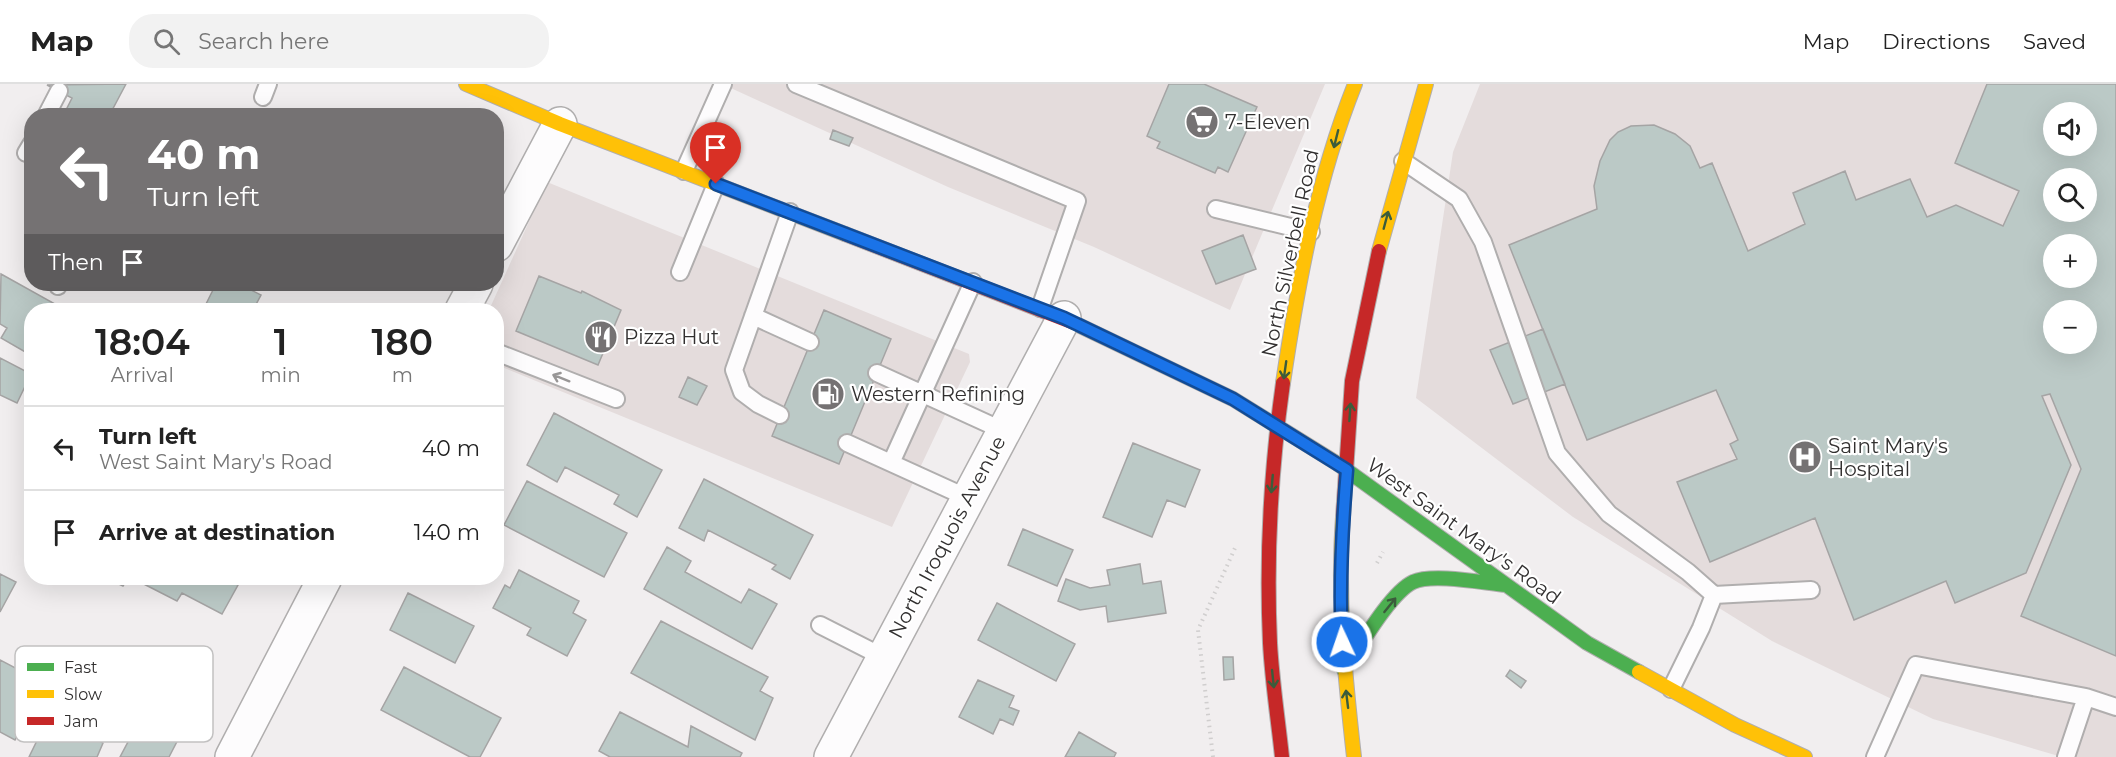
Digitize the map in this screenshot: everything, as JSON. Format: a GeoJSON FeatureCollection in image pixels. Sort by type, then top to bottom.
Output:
{"type":"FeatureCollection","features":[{"type":"Feature","properties":{"kind":"main road","name":"West Saint Mary's Road"},"geometry":{"type":"LineString","coordinates":[[466,84],[560,124],[1052,313],[1233,399],[1347,470],[1587,643],[1735,725],[1805,757]]}},
{"type":"Feature","properties":{"kind":"main road","name":"North Silverbell Road"},"geometry":{"type":"LineString","coordinates":[[1282,757],[1270,644],[1270,519],[1277,426],[1293,315],[1311,232],[1338,128],[1355,84]]}},
{"type":"Feature","properties":{"kind":"main road"},"geometry":{"type":"LineString","coordinates":[[1354,757],[1344,670],[1340,608],[1341,540],[1356,357],[1381,239],[1426,84]]}},
{"type":"Feature","properties":{"kind":"main road"},"geometry":{"type":"LineString","coordinates":[[1344,670],[1390,604],[1413,582],[1432,579],[1506,585]]}},
{"type":"Feature","properties":{"kind":"street"},"geometry":{"type":"LineString","coordinates":[[504,230],[560,124]]}},
{"type":"Feature","properties":{"kind":"street","name":"North Iroquois Avenue"},"geometry":{"type":"LineString","coordinates":[[831,757],[1004,431],[1052,313]]}},
{"type":"Feature","properties":{"kind":"street"},"geometry":{"type":"LineString","coordinates":[[232,757],[321,585]]}},
{"type":"Feature","properties":{"kind":"lane"},"geometry":{"type":"LineString","coordinates":[[684,171],[723,84]]}},
{"type":"Feature","properties":{"kind":"lane"},"geometry":{"type":"LineString","coordinates":[[796,84],[1077,201],[1052,313]]}},
{"type":"Feature","properties":{"kind":"lane"},"geometry":{"type":"LineString","coordinates":[[50,108],[59,91]]}},
{"type":"Feature","properties":{"kind":"lane"},"geometry":{"type":"LineString","coordinates":[[1402,161],[1460,199],[1483,242],[1557,453],[1609,514],[1688,572],[1713,595],[1811,590]]}},
{"type":"Feature","properties":{"kind":"lane"},"geometry":{"type":"LineString","coordinates":[[680,272],[716,184]]}},
{"type":"Feature","properties":{"kind":"lane"},"geometry":{"type":"LineString","coordinates":[[1216,209],[1311,232]]}},
{"type":"Feature","properties":{"kind":"lane"},"geometry":{"type":"LineString","coordinates":[[780,415],[742,392],[734,370],[790,212]]}},
{"type":"Feature","properties":{"kind":"lane"},"geometry":{"type":"LineString","coordinates":[[891,463],[973,282]]}},
{"type":"Feature","properties":{"kind":"lane"},"geometry":{"type":"LineString","coordinates":[[753,316],[810,342]]}},
{"type":"Feature","properties":{"kind":"lane"},"geometry":{"type":"LineString","coordinates":[[504,355],[616,399]]}},
{"type":"Feature","properties":{"kind":"lane"},"geometry":{"type":"LineString","coordinates":[[877,373],[1004,431]]}},
{"type":"Feature","properties":{"kind":"lane"},"geometry":{"type":"LineString","coordinates":[[847,443],[968,498]]}},
{"type":"Feature","properties":{"kind":"lane"},"geometry":{"type":"LineString","coordinates":[[1671,689],[1701,628],[1713,595]]}},
{"type":"Feature","properties":{"kind":"lane"},"geometry":{"type":"LineString","coordinates":[[820,625],[883,657]]}},
{"type":"Feature","properties":{"kind":"lane"},"geometry":{"type":"LineString","coordinates":[[1875,757],[1916,665],[2086,697],[2116,707]]}},
{"type":"Feature","properties":{"kind":"lane"},"geometry":{"type":"LineString","coordinates":[[2066,757],[2086,697]]}},
{"type":"Feature","properties":{"kind":"path"},"geometry":{"type":"LineString","coordinates":[[1213,757],[1198,630],[1237,544]]}},
{"type":"Feature","properties":{"kind":"path"},"geometry":{"type":"LineString","coordinates":[[1377,563],[1383,552]]}},
{"type":"Feature","properties":{"kind":"shaded area"},"geometry":{"type":"Polygon","coordinates":[[[722,84],[1325,84],[1230,310],[1094,247],[948,187],[722,84]]]}},
{"type":"Feature","properties":{"kind":"shaded area","name":"Saint Mary's Hospital"},"geometry":{"type":"Polygon","coordinates":[[[1480,84],[2116,84],[2116,757],[2062,757],[1933,719],[1772,641],[1573,517],[1416,398],[1453,152],[1480,84]]]}},
{"type":"Feature","properties":{"kind":"shaded area"},"geometry":{"type":"Polygon","coordinates":[[[547,182],[969,354],[970,362],[892,527],[504,368],[504,303],[492,303],[498,291],[504,291],[504,277],[547,182]]]}},
{"type":"Feature","properties":{"kind":"building"},"geometry":{"type":"Polygon","coordinates":[[[126,84],[113,108],[67,108],[72,98],[47,85],[126,84]]]}},
{"type":"Feature","properties":{"kind":"building","name":"7-Eleven"},"geometry":{"type":"Polygon","coordinates":[[[1169,84],[1204,84],[1257,107],[1228,172],[1218,167],[1215,173],[1157,148],[1160,142],[1147,136],[1169,84]]]}},
{"type":"Feature","properties":{"kind":"building"},"geometry":{"type":"Polygon","coordinates":[[[1987,84],[2116,84],[2116,656],[2021,616],[2081,469],[2050,394],[2042,396],[2071,465],[2026,573],[1955,603],[1946,581],[1854,620],[1815,518],[1710,562],[1677,482],[1737,459],[1730,444],[1738,440],[1716,390],[1587,440],[1509,245],[1597,209],[1594,186],[1600,161],[1610,140],[1618,132],[1631,126],[1654,125],[1675,134],[1690,146],[1700,168],[1712,163],[1748,251],[1805,224],[1793,193],[1845,171],[1856,200],[1910,179],[1927,217],[1956,205],[2003,226],[2019,191],[1955,163],[1987,84]]]}},
{"type":"Feature","properties":{"kind":"building"},"geometry":{"type":"Polygon","coordinates":[[[833,130],[853,138],[849,146],[830,139],[833,130]]]}},
{"type":"Feature","properties":{"kind":"building"},"geometry":{"type":"Polygon","coordinates":[[[1243,235],[1256,269],[1216,284],[1202,251],[1243,235]]]}},
{"type":"Feature","properties":{"kind":"building"},"geometry":{"type":"Polygon","coordinates":[[[1,274],[24,287],[24,291],[32,291],[53,303],[24,303],[24,351],[1,338],[7,328],[0,324],[1,274]]]}},
{"type":"Feature","properties":{"kind":"building"},"geometry":{"type":"Polygon","coordinates":[[[539,276],[581,293],[582,291],[621,310],[598,365],[516,331],[539,276]]]}},
{"type":"Feature","properties":{"kind":"building"},"geometry":{"type":"Polygon","coordinates":[[[212,291],[253,291],[261,295],[257,303],[206,303],[212,291]]]}},
{"type":"Feature","properties":{"kind":"building","name":"Western Refining"},"geometry":{"type":"Polygon","coordinates":[[[824,310],[891,339],[839,464],[772,436],[824,310]]]}},
{"type":"Feature","properties":{"kind":"building"},"geometry":{"type":"Polygon","coordinates":[[[1543,329],[1565,384],[1513,404],[1490,350],[1543,329]]]}},
{"type":"Feature","properties":{"kind":"building"},"geometry":{"type":"Polygon","coordinates":[[[0,358],[24,370],[24,388],[17,403],[0,395],[0,358]]]}},
{"type":"Feature","properties":{"kind":"building"},"geometry":{"type":"Polygon","coordinates":[[[688,377],[707,386],[697,405],[679,397],[688,377]]]}},
{"type":"Feature","properties":{"kind":"building"},"geometry":{"type":"Polygon","coordinates":[[[554,413],[662,470],[637,517],[614,504],[619,495],[565,467],[557,482],[527,465],[554,413]]]}},
{"type":"Feature","properties":{"kind":"building"},"geometry":{"type":"Polygon","coordinates":[[[1133,443],[1200,470],[1185,507],[1167,500],[1152,537],[1103,517],[1133,443]]]}},
{"type":"Feature","properties":{"kind":"building"},"geometry":{"type":"Polygon","coordinates":[[[704,479],[813,535],[790,579],[772,569],[776,565],[708,530],[704,541],[679,528],[704,479]]]}},
{"type":"Feature","properties":{"kind":"building"},"geometry":{"type":"Polygon","coordinates":[[[527,481],[627,533],[604,577],[504,525],[527,481]]]}},
{"type":"Feature","properties":{"kind":"building"},"geometry":{"type":"Polygon","coordinates":[[[1023,529],[1073,550],[1057,586],[1008,565],[1023,529]]]}},
{"type":"Feature","properties":{"kind":"building"},"geometry":{"type":"Polygon","coordinates":[[[667,547],[691,561],[685,572],[741,603],[749,589],[777,604],[752,649],[644,589],[667,547]]]}},
{"type":"Feature","properties":{"kind":"building"},"geometry":{"type":"Polygon","coordinates":[[[1140,564],[1143,584],[1161,581],[1166,613],[1108,622],[1106,606],[1080,610],[1058,601],[1066,579],[1090,588],[1110,585],[1107,570],[1140,564]]]}},
{"type":"Feature","properties":{"kind":"building"},"geometry":{"type":"Polygon","coordinates":[[[519,570],[579,601],[573,613],[586,620],[567,656],[527,635],[531,628],[493,608],[505,585],[510,588],[519,570]]]}},
{"type":"Feature","properties":{"kind":"building"},"geometry":{"type":"Polygon","coordinates":[[[0,574],[16,582],[0,612],[0,574]]]}},
{"type":"Feature","properties":{"kind":"building"},"geometry":{"type":"Polygon","coordinates":[[[146,585],[238,585],[222,614],[182,593],[177,601],[146,585]]]}},
{"type":"Feature","properties":{"kind":"building"},"geometry":{"type":"Polygon","coordinates":[[[408,593],[474,626],[455,663],[390,630],[408,593]]]}},
{"type":"Feature","properties":{"kind":"building"},"geometry":{"type":"Polygon","coordinates":[[[997,603],[1075,644],[1056,681],[978,640],[997,603]]]}},
{"type":"Feature","properties":{"kind":"building"},"geometry":{"type":"Polygon","coordinates":[[[661,621],[768,677],[760,691],[773,698],[755,740],[631,673],[661,621]]]}},
{"type":"Feature","properties":{"kind":"building"},"geometry":{"type":"Polygon","coordinates":[[[1223,657],[1233,657],[1234,679],[1224,680],[1223,657]]]}},
{"type":"Feature","properties":{"kind":"building"},"geometry":{"type":"Polygon","coordinates":[[[0,660],[15,668],[15,740],[0,732],[0,660]]]}},
{"type":"Feature","properties":{"kind":"building"},"geometry":{"type":"Polygon","coordinates":[[[404,667],[501,718],[480,757],[470,757],[381,710],[404,667]]]}},
{"type":"Feature","properties":{"kind":"building"},"geometry":{"type":"Polygon","coordinates":[[[1510,670],[1526,681],[1521,688],[1506,676],[1510,670]]]}},
{"type":"Feature","properties":{"kind":"building"},"geometry":{"type":"Polygon","coordinates":[[[978,680],[1014,696],[1009,707],[1019,711],[1013,725],[1000,719],[993,734],[959,717],[978,680]]]}},
{"type":"Feature","properties":{"kind":"building"},"geometry":{"type":"Polygon","coordinates":[[[620,712],[688,747],[691,726],[742,753],[740,757],[610,757],[599,751],[620,712]]]}},
{"type":"Feature","properties":{"kind":"building"},"geometry":{"type":"Polygon","coordinates":[[[1079,732],[1116,753],[1114,757],[1065,757],[1079,732]]]}},
{"type":"Feature","properties":{"kind":"building"},"geometry":{"type":"Polygon","coordinates":[[[36,742],[103,743],[97,757],[29,757],[36,742]]]}},
{"type":"Feature","properties":{"kind":"building"},"geometry":{"type":"Polygon","coordinates":[[[128,742],[177,742],[169,757],[120,757],[128,742]]]}},
{"type":"Feature","properties":{"kind":"traffic: fast"},"geometry":{"type":"LineString","coordinates":[[1338,464],[1587,643],[1639,672]]}},
{"type":"Feature","properties":{"kind":"traffic: fast"},"geometry":{"type":"LineString","coordinates":[[1344,670],[1385,609],[1404,588],[1413,582],[1422,579],[1445,578],[1506,585]]}},
{"type":"Feature","properties":{"kind":"traffic: slow"},"geometry":{"type":"LineString","coordinates":[[466,84],[560,124],[845,234]]}},
{"type":"Feature","properties":{"kind":"traffic: slow"},"geometry":{"type":"LineString","coordinates":[[1283,383],[1310,231],[1330,157],[1355,84]]}},
{"type":"Feature","properties":{"kind":"traffic: slow"},"geometry":{"type":"LineString","coordinates":[[1379,251],[1426,84]]}},
{"type":"Feature","properties":{"kind":"traffic: slow"},"geometry":{"type":"LineString","coordinates":[[1074,323],[1233,399],[1338,464]]}},
{"type":"Feature","properties":{"kind":"traffic: slow"},"geometry":{"type":"LineString","coordinates":[[1343,517],[1341,607],[1354,757]]}},
{"type":"Feature","properties":{"kind":"traffic: slow"},"geometry":{"type":"LineString","coordinates":[[1639,672],[1735,725],[1805,757]]}},
{"type":"Feature","properties":{"kind":"traffic: jam"},"geometry":{"type":"LineString","coordinates":[[845,234],[1074,323]]}},
{"type":"Feature","properties":{"kind":"traffic: jam"},"geometry":{"type":"LineString","coordinates":[[1343,517],[1352,381],[1379,251]]}},
{"type":"Feature","properties":{"kind":"traffic: jam"},"geometry":{"type":"LineString","coordinates":[[1282,757],[1271,657],[1269,545],[1275,447],[1283,383]]}},
{"type":"Feature","properties":{"kind":"place","name":"7-Eleven"},"geometry":{"type":"Point","coordinates":[1202,122]}},
{"type":"Feature","properties":{"kind":"place","name":"Pizza Hut"},"geometry":{"type":"Point","coordinates":[601,337]}},
{"type":"Feature","properties":{"kind":"place","name":"Western Refining"},"geometry":{"type":"Point","coordinates":[828,394]}},
{"type":"Feature","properties":{"kind":"place","name":"Saint Mary's Hospital"},"geometry":{"type":"Point","coordinates":[1805,457]}},
{"type":"Feature","properties":{"kind":"route"},"geometry":{"type":"LineString","coordinates":[[716,184],[1064,318],[1233,399],[1347,470],[1341,540],[1342,642]]}}]}
